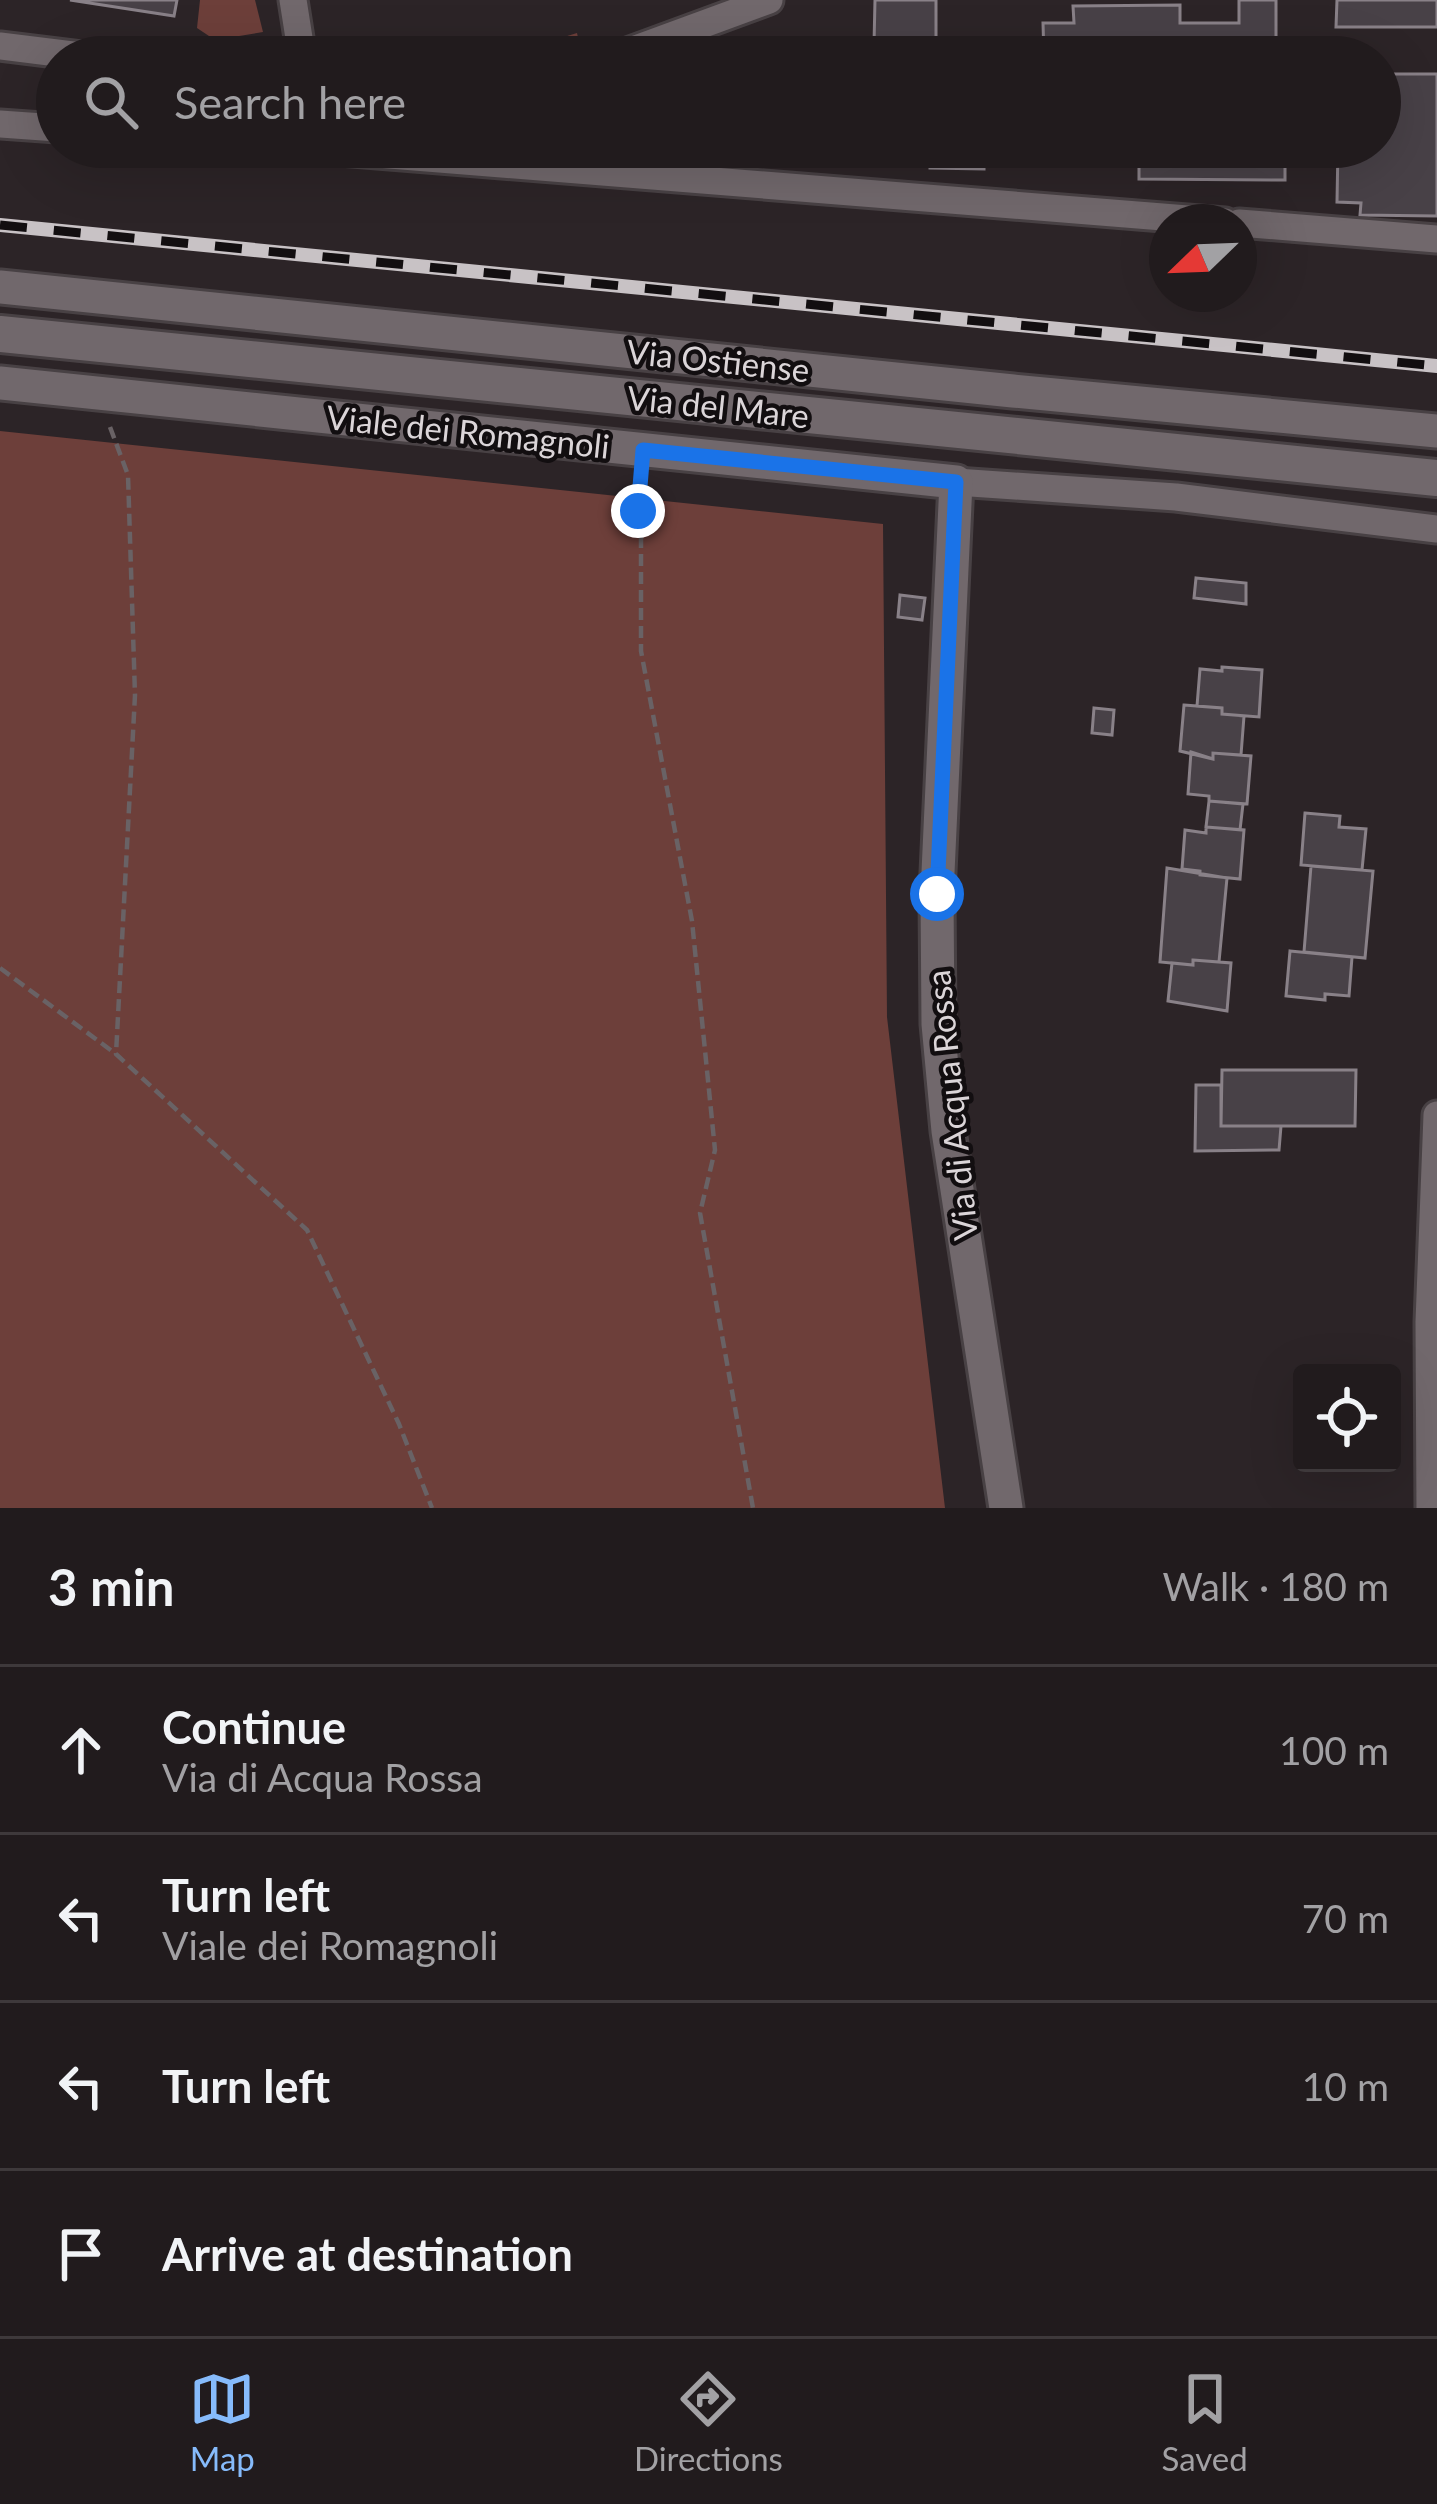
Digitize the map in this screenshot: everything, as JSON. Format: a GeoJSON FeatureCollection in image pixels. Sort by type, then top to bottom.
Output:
{"type":"FeatureCollection","features":[{"type":"Feature","properties":{"kind":"main road","name":"Via del Mare"},"geometry":{"type":"LineString","coordinates":[[0,334],[1437,478]]}},
{"type":"Feature","properties":{"kind":"street"},"geometry":{"type":"LineString","coordinates":[[293,0],[299,36]]}},
{"type":"Feature","properties":{"kind":"street"},"geometry":{"type":"LineString","coordinates":[[671,36],[769,0]]}},
{"type":"Feature","properties":{"kind":"street"},"geometry":{"type":"LineString","coordinates":[[0,46],[36,50]]}},
{"type":"Feature","properties":{"kind":"street"},"geometry":{"type":"LineString","coordinates":[[0,124],[36,127]]}},
{"type":"Feature","properties":{"kind":"street"},"geometry":{"type":"LineString","coordinates":[[638,168],[1149,215]]}},
{"type":"Feature","properties":{"kind":"street"},"geometry":{"type":"LineString","coordinates":[[1257,224],[1437,239]]}},
{"type":"Feature","properties":{"kind":"street","name":"Via Ostiense"},"geometry":{"type":"LineString","coordinates":[[0,286],[1012,392],[1437,431]]}},
{"type":"Feature","properties":{"kind":"street","name":"Viale dei Romagnoli"},"geometry":{"type":"LineString","coordinates":[[0,383],[956,482],[1176,497],[1437,529]]}},
{"type":"Feature","properties":{"kind":"street","name":"Via di Acqua Rossa"},"geometry":{"type":"LineString","coordinates":[[956,482],[937,894],[938,1024],[948,1131],[1006,1508]]}},
{"type":"Feature","properties":{"kind":"street"},"geometry":{"type":"LineString","coordinates":[[1430,1508],[1428,1386],[1437,1114]]}},
{"type":"Feature","properties":{"kind":"path"},"geometry":{"type":"LineString","coordinates":[[98,393],[128,476],[134,673],[116,1054]]}},
{"type":"Feature","properties":{"kind":"path"},"geometry":{"type":"LineString","coordinates":[[643,450],[638,511],[641,651],[692,922],[715,1150],[700,1214],[753,1508]]}},
{"type":"Feature","properties":{"kind":"path"},"geometry":{"type":"LineString","coordinates":[[0,968],[116,1054],[307,1231],[432,1508]]}},
{"type":"Feature","properties":{"kind":"shaded area"},"geometry":{"type":"Polygon","coordinates":[[[200,0],[255,0],[263,32],[209,36],[197,28],[200,0]]]}},
{"type":"Feature","properties":{"kind":"shaded area"},"geometry":{"type":"Polygon","coordinates":[[[0,431],[883,524],[887,1017],[945,1508],[0,1508],[0,431]]]}},
{"type":"Feature","properties":{"kind":"building"},"geometry":{"type":"Polygon","coordinates":[[[70,0],[177,0],[174,16],[70,0]]]}},
{"type":"Feature","properties":{"kind":"building"},"geometry":{"type":"Polygon","coordinates":[[[875,0],[936,0],[936,36],[874,36],[875,0]]]}},
{"type":"Feature","properties":{"kind":"building"},"geometry":{"type":"Polygon","coordinates":[[[1239,0],[1276,0],[1276,36],[1043,36],[1043,23],[1074,23],[1073,6],[1180,5],[1180,23],[1239,23],[1239,0]]]}},
{"type":"Feature","properties":{"kind":"building"},"geometry":{"type":"Polygon","coordinates":[[[1337,0],[1437,0],[1437,27],[1336,27],[1337,0]]]}},
{"type":"Feature","properties":{"kind":"building"},"geometry":{"type":"Polygon","coordinates":[[[1401,74],[1437,74],[1437,216],[1360,215],[1361,203],[1337,202],[1338,168],[1401,168],[1401,74]]]}},
{"type":"Feature","properties":{"kind":"building"},"geometry":{"type":"Polygon","coordinates":[[[1139,168],[1285,168],[1285,180],[1139,179],[1139,168]]]}},
{"type":"Feature","properties":{"kind":"building"},"geometry":{"type":"Polygon","coordinates":[[[1196,578],[1246,583],[1246,604],[1194,598],[1196,578]]]}},
{"type":"Feature","properties":{"kind":"building"},"geometry":{"type":"Polygon","coordinates":[[[900,595],[925,598],[922,620],[898,617],[900,595]]]}},
{"type":"Feature","properties":{"kind":"building"},"geometry":{"type":"Polygon","coordinates":[[[1222,667],[1262,670],[1259,717],[1197,706],[1200,669],[1222,671],[1222,667]]]}},
{"type":"Feature","properties":{"kind":"building"},"geometry":{"type":"Polygon","coordinates":[[[1184,705],[1222,708],[1222,714],[1244,716],[1241,755],[1213,753],[1213,759],[1180,751],[1184,705]]]}},
{"type":"Feature","properties":{"kind":"building"},"geometry":{"type":"Polygon","coordinates":[[[1094,708],[1114,710],[1112,735],[1092,733],[1094,708]]]}},
{"type":"Feature","properties":{"kind":"building"},"geometry":{"type":"Polygon","coordinates":[[[1191,752],[1213,759],[1213,753],[1251,756],[1247,804],[1188,794],[1191,752]]]}},
{"type":"Feature","properties":{"kind":"building"},"geometry":{"type":"Polygon","coordinates":[[[1209,801],[1243,804],[1240,830],[1206,827],[1209,801]]]}},
{"type":"Feature","properties":{"kind":"building"},"geometry":{"type":"Polygon","coordinates":[[[1305,813],[1340,816],[1339,827],[1366,829],[1362,870],[1301,865],[1305,813]]]}},
{"type":"Feature","properties":{"kind":"building"},"geometry":{"type":"Polygon","coordinates":[[[1206,827],[1244,830],[1240,879],[1182,869],[1185,830],[1206,833],[1206,827]]]}},
{"type":"Feature","properties":{"kind":"building"},"geometry":{"type":"Polygon","coordinates":[[[1311,866],[1373,871],[1365,958],[1304,952],[1311,866]]]}},
{"type":"Feature","properties":{"kind":"building"},"geometry":{"type":"Polygon","coordinates":[[[1167,868],[1227,878],[1219,962],[1160,962],[1167,868]]]}},
{"type":"Feature","properties":{"kind":"building"},"geometry":{"type":"Polygon","coordinates":[[[1290,951],[1352,957],[1349,996],[1325,994],[1325,1000],[1286,996],[1290,951]]]}},
{"type":"Feature","properties":{"kind":"building"},"geometry":{"type":"Polygon","coordinates":[[[1193,960],[1231,963],[1227,1011],[1168,1001],[1172,963],[1193,965],[1193,960]]]}},
{"type":"Feature","properties":{"kind":"building"},"geometry":{"type":"Polygon","coordinates":[[[1222,1070],[1356,1070],[1355,1126],[1221,1126],[1222,1070]]]}},
{"type":"Feature","properties":{"kind":"building"},"geometry":{"type":"Polygon","coordinates":[[[1196,1085],[1221,1085],[1221,1126],[1281,1126],[1279,1150],[1195,1151],[1196,1085]]]}},
{"type":"Feature","properties":{"kind":"railway"},"geometry":{"type":"LineString","coordinates":[[0,225],[1437,366]]}},
{"type":"Feature","properties":{"kind":"route"},"geometry":{"type":"LineString","coordinates":[[638,511],[643,450],[956,482],[937,894]]}}]}
